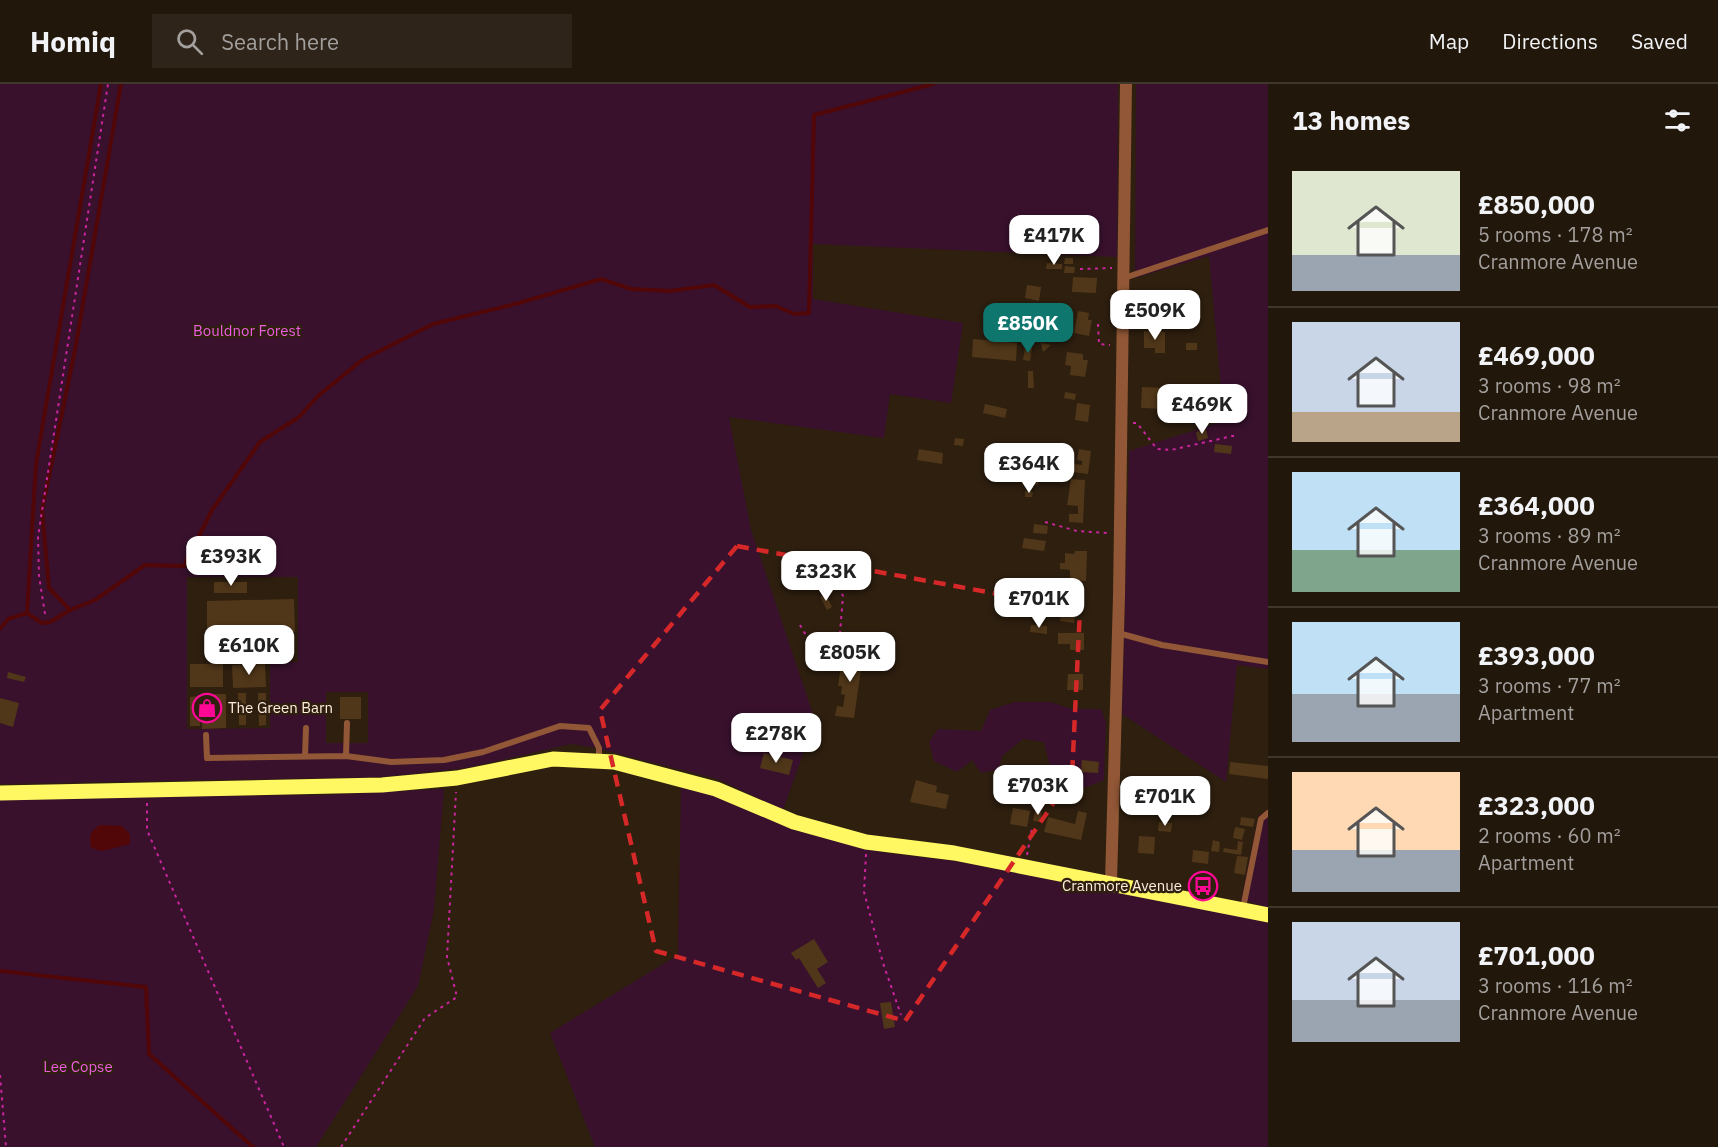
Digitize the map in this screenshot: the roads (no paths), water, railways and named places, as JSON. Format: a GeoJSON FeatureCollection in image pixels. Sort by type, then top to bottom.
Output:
{"type":"FeatureCollection","features":[{"type":"Feature","properties":{"kind":"main road"},"geometry":{"type":"LineString","coordinates":[[0,793],[147,788],[382,785],[457,778],[553,759],[614,762],[716,789],[794,822],[866,842],[954,853],[1243,908],[1268,915]]}},
{"type":"Feature","properties":{"kind":"street"},"geometry":{"type":"LineString","coordinates":[[1111,882],[1126,84]]}},
{"type":"Feature","properties":{"kind":"lane"},"geometry":{"type":"LineString","coordinates":[[1123,273],[1268,230]]}},
{"type":"Feature","properties":{"kind":"lane"},"geometry":{"type":"LineString","coordinates":[[1117,633],[1162,645],[1268,662]]}},
{"type":"Feature","properties":{"kind":"lane"},"geometry":{"type":"LineString","coordinates":[[346,756],[347,723]]}},
{"type":"Feature","properties":{"kind":"lane"},"geometry":{"type":"LineString","coordinates":[[206,735],[207,758],[346,756],[391,762],[444,760],[483,752],[560,726],[589,728],[599,747],[599,761]]}},
{"type":"Feature","properties":{"kind":"lane"},"geometry":{"type":"LineString","coordinates":[[305,756],[306,728]]}},
{"type":"Feature","properties":{"kind":"lane"},"geometry":{"type":"LineString","coordinates":[[1243,908],[1261,819],[1268,813]]}},
{"type":"Feature","properties":{"kind":"waterway"},"geometry":{"type":"LineString","coordinates":[[27,613],[36,464],[101,84]]}},
{"type":"Feature","properties":{"kind":"waterway"},"geometry":{"type":"LineString","coordinates":[[70,610],[49,588],[42,510],[75,350],[121,84]]}},
{"type":"Feature","properties":{"kind":"waterway"},"geometry":{"type":"LineString","coordinates":[[27,613],[42,623],[50,622],[70,610],[95,600],[145,565],[184,566],[212,510],[260,442],[299,417],[318,396],[362,360],[433,324],[519,303],[601,279],[631,289],[670,291],[714,285],[750,307],[776,306],[794,314],[809,313],[814,115],[933,84]]}},
{"type":"Feature","properties":{"kind":"waterway"},"geometry":{"type":"LineString","coordinates":[[0,629],[8,619],[27,613]]}},
{"type":"Feature","properties":{"kind":"waterway"},"geometry":{"type":"LineString","coordinates":[[0,971],[146,987],[149,1054],[253,1147]]}},
{"type":"Feature","properties":{"kind":"place","name":"The Green Barn"},"geometry":{"type":"Point","coordinates":[207,708]}},
{"type":"Feature","properties":{"kind":"place","name":"Cranmore Avenue"},"geometry":{"type":"Point","coordinates":[1203,886]}},
{"type":"Feature","properties":{"kind":"park label","name":"Bouldnor Forest"},"geometry":{"type":"Point","coordinates":[247,331]}},
{"type":"Feature","properties":{"kind":"park label","name":"Lee Copse"},"geometry":{"type":"Point","coordinates":[78,1067]}}]}
